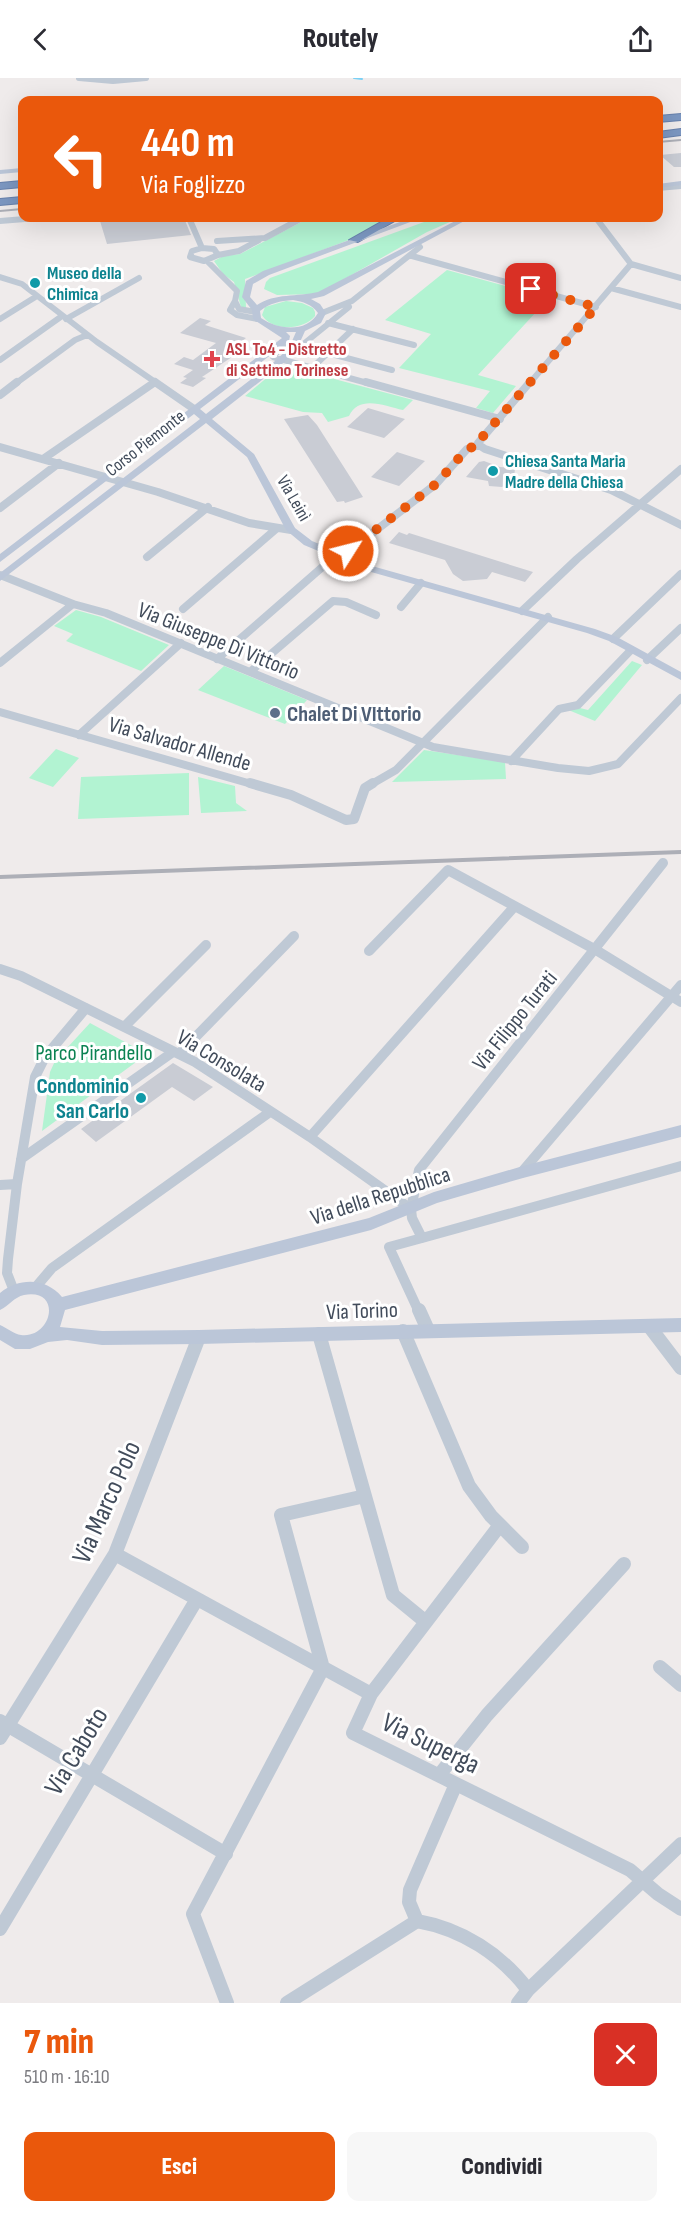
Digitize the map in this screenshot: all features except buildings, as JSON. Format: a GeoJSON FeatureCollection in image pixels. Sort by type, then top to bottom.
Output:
{"type":"FeatureCollection","features":[{"type":"Feature","properties":{"kind":"highway"},"geometry":{"type":"LineString","coordinates":[[663,112],[681,110]]}},
{"type":"Feature","properties":{"kind":"highway"},"geometry":{"type":"LineString","coordinates":[[663,119],[681,117]]}},
{"type":"Feature","properties":{"kind":"highway"},"geometry":{"type":"LineString","coordinates":[[663,126],[681,124]]}},
{"type":"Feature","properties":{"kind":"highway"},"geometry":{"type":"LineString","coordinates":[[663,134],[681,132]]}},
{"type":"Feature","properties":{"kind":"highway"},"geometry":{"type":"LineString","coordinates":[[0,186],[18,184]]}},
{"type":"Feature","properties":{"kind":"highway"},"geometry":{"type":"LineString","coordinates":[[0,197],[18,195]]}},
{"type":"Feature","properties":{"kind":"highway"},"geometry":{"type":"LineString","coordinates":[[0,202],[18,200]]}},
{"type":"Feature","properties":{"kind":"highway"},"geometry":{"type":"LineString","coordinates":[[354,240],[388,222]]}},
{"type":"Feature","properties":{"kind":"main road"},"geometry":{"type":"LineString","coordinates":[[0,172],[18,170]]}},
{"type":"Feature","properties":{"kind":"main road"},"geometry":{"type":"LineString","coordinates":[[663,185],[681,183]]}},
{"type":"Feature","properties":{"kind":"main road"},"geometry":{"type":"LineString","coordinates":[[284,340],[286,336],[256,314],[246,297],[246,287],[253,279],[405,222]]}},
{"type":"Feature","properties":{"kind":"main road"},"geometry":{"type":"LineString","coordinates":[[256,314],[260,306],[276,299],[301,299],[321,294],[462,222]]}},
{"type":"Feature","properties":{"kind":"main road"},"geometry":{"type":"LineString","coordinates":[[275,328],[302,328],[317,322],[320,310],[328,297],[463,222]]}},
{"type":"Feature","properties":{"kind":"main road"},"geometry":{"type":"LineString","coordinates":[[266,273],[258,291],[276,299]]}},
{"type":"Feature","properties":{"kind":"main road"},"geometry":{"type":"LineString","coordinates":[[301,299],[320,310]]}},
{"type":"Feature","properties":{"kind":"main road","name":"Corso Piemonte"},"geometry":{"type":"LineString","coordinates":[[1,576],[281,360],[292,349],[302,328]]}},
{"type":"Feature","properties":{"kind":"main road","name":"Corso Piemonte"},"geometry":{"type":"LineString","coordinates":[[0,559],[284,340]]}},
{"type":"Feature","properties":{"kind":"main road","name":"Via Leinì"},"geometry":{"type":"LineString","coordinates":[[194,409],[251,456],[291,530],[308,543],[338,557],[613,639],[681,677]]}},
{"type":"Feature","properties":{"kind":"main road","name":"Via della Repubblica"},"geometry":{"type":"LineString","coordinates":[[57,1305],[371,1224],[434,1198],[681,1131]]}},
{"type":"Feature","properties":{"kind":"main road"},"geometry":{"type":"LineString","coordinates":[[0,1303],[15,1291],[35,1288],[50,1293],[57,1305],[57,1320],[45,1335]]}},
{"type":"Feature","properties":{"kind":"main road","name":"Via Torino"},"geometry":{"type":"LineString","coordinates":[[0,1332],[5,1337],[18,1342],[32,1341],[45,1335],[67,1333],[102,1338],[681,1325]]}},
{"type":"Feature","properties":{"kind":"street"},"geometry":{"type":"LineString","coordinates":[[79,78],[113,81],[146,78]]}},
{"type":"Feature","properties":{"kind":"street"},"geometry":{"type":"LineString","coordinates":[[0,221],[18,220]]}},
{"type":"Feature","properties":{"kind":"street"},"geometry":{"type":"LineString","coordinates":[[191,222],[202,248]]}},
{"type":"Feature","properties":{"kind":"street"},"geometry":{"type":"LineString","coordinates":[[207,261],[218,255],[239,251],[294,222]]}},
{"type":"Feature","properties":{"kind":"street"},"geometry":{"type":"LineString","coordinates":[[599,222],[631,264],[681,278]]}},
{"type":"Feature","properties":{"kind":"street"},"geometry":{"type":"LineString","coordinates":[[217,241],[265,237]]}},
{"type":"Feature","properties":{"kind":"street"},"geometry":{"type":"LineString","coordinates":[[343,306],[420,247]]}},
{"type":"Feature","properties":{"kind":"street"},"geometry":{"type":"LineString","coordinates":[[218,255],[214,249],[202,248],[192,251],[187,257],[207,261],[218,274],[235,287],[237,291],[235,301],[239,309],[256,314]]}},
{"type":"Feature","properties":{"kind":"street"},"geometry":{"type":"LineString","coordinates":[[411,256],[596,307]]}},
{"type":"Feature","properties":{"kind":"street"},"geometry":{"type":"LineString","coordinates":[[217,659],[338,557],[436,484],[467,449],[478,445],[478,442],[631,264]]}},
{"type":"Feature","properties":{"kind":"street"},"geometry":{"type":"LineString","coordinates":[[0,360],[64,317],[139,278]]}},
{"type":"Feature","properties":{"kind":"street","name":"Via Leinì"},"geometry":{"type":"LineString","coordinates":[[1,279],[37,296],[194,409]]}},
{"type":"Feature","properties":{"kind":"street"},"geometry":{"type":"LineString","coordinates":[[611,288],[681,307]]}},
{"type":"Feature","properties":{"kind":"street"},"geometry":{"type":"LineString","coordinates":[[0,320],[37,296]]}},
{"type":"Feature","properties":{"kind":"street"},"geometry":{"type":"LineString","coordinates":[[320,310],[349,307],[301,346],[392,370]]}},
{"type":"Feature","properties":{"kind":"street"},"geometry":{"type":"LineString","coordinates":[[328,323],[414,345]]}},
{"type":"Feature","properties":{"kind":"street"},"geometry":{"type":"LineString","coordinates":[[311,369],[353,329]]}},
{"type":"Feature","properties":{"kind":"street"},"geometry":{"type":"LineString","coordinates":[[0,395],[75,340],[87,334]]}},
{"type":"Feature","properties":{"kind":"street"},"geometry":{"type":"LineString","coordinates":[[284,340],[284,345],[272,355],[281,360],[500,419]]}},
{"type":"Feature","properties":{"kind":"street"},"geometry":{"type":"LineString","coordinates":[[43,459],[156,382]]}},
{"type":"Feature","properties":{"kind":"street"},"geometry":{"type":"LineString","coordinates":[[478,445],[643,504],[681,525]]}},
{"type":"Feature","properties":{"kind":"street"},"geometry":{"type":"LineString","coordinates":[[0,447],[125,481],[266,527],[291,530]]}},
{"type":"Feature","properties":{"kind":"street"},"geometry":{"type":"LineString","coordinates":[[0,508],[59,463]]}},
{"type":"Feature","properties":{"kind":"street"},"geometry":{"type":"LineString","coordinates":[[522,611],[577,559],[643,504],[681,468]]}},
{"type":"Feature","properties":{"kind":"street"},"geometry":{"type":"LineString","coordinates":[[147,557],[208,507]]}},
{"type":"Feature","properties":{"kind":"street"},"geometry":{"type":"LineString","coordinates":[[266,527],[282,516]]}},
{"type":"Feature","properties":{"kind":"street"},"geometry":{"type":"LineString","coordinates":[[183,609],[276,529]]}},
{"type":"Feature","properties":{"kind":"street"},"geometry":{"type":"LineString","coordinates":[[613,639],[681,574]]}},
{"type":"Feature","properties":{"kind":"street","name":"Via Giuseppe Di Vittorio"},"geometry":{"type":"LineString","coordinates":[[1,576],[74,604],[106,613],[442,750],[575,770],[611,767],[625,759],[681,698]]}},
{"type":"Feature","properties":{"kind":"street"},"geometry":{"type":"LineString","coordinates":[[401,607],[421,583]]}},
{"type":"Feature","properties":{"kind":"street"},"geometry":{"type":"LineString","coordinates":[[250,672],[333,601],[346,602],[376,615]]}},
{"type":"Feature","properties":{"kind":"street"},"geometry":{"type":"LineString","coordinates":[[0,663],[74,604]]}},
{"type":"Feature","properties":{"kind":"street"},"geometry":{"type":"LineString","coordinates":[[423,742],[548,618]]}},
{"type":"Feature","properties":{"kind":"street"},"geometry":{"type":"LineString","coordinates":[[647,660],[681,628]]}},
{"type":"Feature","properties":{"kind":"street"},"geometry":{"type":"LineString","coordinates":[[79,735],[181,643]]}},
{"type":"Feature","properties":{"kind":"street"},"geometry":{"type":"LineString","coordinates":[[511,760],[559,709],[578,705],[631,650]]}},
{"type":"Feature","properties":{"kind":"street","name":"Via Salvador Allende"},"geometry":{"type":"LineString","coordinates":[[0,712],[291,795],[346,820],[354,819],[365,788],[396,770],[423,742]]}},
{"type":"Feature","properties":{"kind":"street","name":"Via Filippo Turati"},"geometry":{"type":"LineString","coordinates":[[411,1209],[419,1170],[663,863]]}},
{"type":"Feature","properties":{"kind":"street"},"geometry":{"type":"LineString","coordinates":[[369,951],[448,870],[596,950],[677,999]]}},
{"type":"Feature","properties":{"kind":"street"},"geometry":{"type":"LineString","coordinates":[[310,1137],[514,907]]}},
{"type":"Feature","properties":{"kind":"street"},"geometry":{"type":"LineString","coordinates":[[21,1159],[176,1053],[294,936]]}},
{"type":"Feature","properties":{"kind":"street"},"geometry":{"type":"LineString","coordinates":[[124,1027],[206,945]]}},
{"type":"Feature","properties":{"kind":"street","name":"Via Consolata"},"geometry":{"type":"LineString","coordinates":[[0,969],[21,976],[176,1053],[310,1137],[411,1209]]}},
{"type":"Feature","properties":{"kind":"street"},"geometry":{"type":"LineString","coordinates":[[521,1173],[677,999],[681,985]]}},
{"type":"Feature","properties":{"kind":"street"},"geometry":{"type":"LineString","coordinates":[[15,1291],[7,1273],[17,1184],[35,1077],[45,1057],[86,1008]]}},
{"type":"Feature","properties":{"kind":"street"},"geometry":{"type":"LineString","coordinates":[[35,1288],[59,1263],[270,1112]]}},
{"type":"Feature","properties":{"kind":"street"},"geometry":{"type":"LineString","coordinates":[[428,1330],[389,1247],[681,1166]]}},
{"type":"Feature","properties":{"kind":"street"},"geometry":{"type":"LineString","coordinates":[[0,1185],[17,1184]]}},
{"type":"Feature","properties":{"kind":"street"},"geometry":{"type":"LineString","coordinates":[[411,1209],[412,1218],[422,1238]]}},
{"type":"Feature","properties":{"kind":"street"},"geometry":{"type":"LineString","coordinates":[[649,1326],[681,1368]]}},
{"type":"Feature","properties":{"kind":"street"},"geometry":{"type":"LineString","coordinates":[[403,1331],[468,1486],[500,1525],[522,1546]]}},
{"type":"Feature","properties":{"kind":"street"},"geometry":{"type":"LineString","coordinates":[[319,1334],[393,1595],[426,1622]]}},
{"type":"Feature","properties":{"kind":"street","name":"Via Marco Polo"},"geometry":{"type":"LineString","coordinates":[[3,1729],[115,1554],[199,1336]]}},
{"type":"Feature","properties":{"kind":"street"},"geometry":{"type":"LineString","coordinates":[[227,2003],[193,1914],[322,1668],[281,1515],[365,1496]]}},
{"type":"Feature","properties":{"kind":"street"},"geometry":{"type":"LineString","coordinates":[[371,1695],[500,1525]]}},
{"type":"Feature","properties":{"kind":"street","name":"Via Superga"},"geometry":{"type":"LineString","coordinates":[[115,1554],[371,1695],[354,1733],[630,1870],[681,1910]]}},
{"type":"Feature","properties":{"kind":"street"},"geometry":{"type":"LineString","coordinates":[[440,1774],[487,1715],[624,1564]]}},
{"type":"Feature","properties":{"kind":"street","name":"Via Caboto"},"geometry":{"type":"LineString","coordinates":[[0,1929],[197,1599]]}},
{"type":"Feature","properties":{"kind":"street"},"geometry":{"type":"LineString","coordinates":[[660,1667],[681,1685]]}},
{"type":"Feature","properties":{"kind":"street"},"geometry":{"type":"LineString","coordinates":[[3,1729],[91,1775],[226,1854]]}},
{"type":"Feature","properties":{"kind":"street"},"geometry":{"type":"LineString","coordinates":[[417,1921],[410,1902],[410,1890],[456,1784]]}},
{"type":"Feature","properties":{"kind":"street"},"geometry":{"type":"LineString","coordinates":[[524,1998],[681,1844]]}},
{"type":"Feature","properties":{"kind":"street"},"geometry":{"type":"LineString","coordinates":[[287,2003],[417,1921],[433,1922],[476,1944],[508,1965],[519,1975],[524,1998]]}},
{"type":"Feature","properties":{"kind":"green space"},"geometry":{"type":"Polygon","coordinates":[[[301,222],[383,222],[349,240],[245,279],[246,308],[241,307],[234,282],[223,274],[214,261],[223,256],[240,254],[301,222]]]}},
{"type":"Feature","properties":{"kind":"green space"},"geometry":{"type":"Polygon","coordinates":[[[424,222],[450,222],[427,232],[318,294],[277,295],[264,289],[270,278],[424,222]]]}},
{"type":"Feature","properties":{"kind":"green space"},"geometry":{"type":"Polygon","coordinates":[[[447,270],[549,298],[478,375],[516,386],[493,413],[476,408],[490,391],[399,368],[431,334],[385,320],[447,270]]]}},
{"type":"Feature","properties":{"kind":"green space"},"geometry":{"type":"Polygon","coordinates":[[[286,301],[302,303],[313,308],[315,316],[303,324],[288,327],[273,324],[262,315],[265,307],[286,301]]]}},
{"type":"Feature","properties":{"kind":"green space"},"geometry":{"type":"Polygon","coordinates":[[[282,365],[413,400],[403,410],[381,404],[366,403],[353,409],[349,416],[328,422],[322,413],[303,412],[245,396],[282,365]]]}},
{"type":"Feature","properties":{"kind":"green space"},"geometry":{"type":"Polygon","coordinates":[[[76,610],[101,617],[169,645],[141,671],[66,641],[73,634],[54,626],[76,610]]]}},
{"type":"Feature","properties":{"kind":"green space"},"geometry":{"type":"Polygon","coordinates":[[[632,661],[642,665],[595,721],[566,709],[588,710],[632,661]]]}},
{"type":"Feature","properties":{"kind":"green space"},"geometry":{"type":"Polygon","coordinates":[[[224,666],[307,700],[285,724],[198,690],[224,666]]]}},
{"type":"Feature","properties":{"kind":"green space"},"geometry":{"type":"Polygon","coordinates":[[[56,749],[79,758],[53,787],[29,778],[56,749]]]}},
{"type":"Feature","properties":{"kind":"green space"},"geometry":{"type":"Polygon","coordinates":[[[424,750],[505,762],[506,779],[392,782],[424,750]]]}},
{"type":"Feature","properties":{"kind":"green space"},"geometry":{"type":"Polygon","coordinates":[[[189,773],[189,815],[78,819],[81,777],[189,773]]]}},
{"type":"Feature","properties":{"kind":"green space"},"geometry":{"type":"Polygon","coordinates":[[[198,777],[235,786],[236,803],[247,811],[201,813],[198,777]]]}},
{"type":"Feature","properties":{"kind":"green space","name":"Parco Pirandello"},"geometry":{"type":"Polygon","coordinates":[[[90,1023],[147,1054],[42,1131],[50,1072],[55,1061],[90,1023]]]}},
{"type":"Feature","properties":{"kind":"waterway"},"geometry":{"type":"LineString","coordinates":[[354,78],[362,79]]}},
{"type":"Feature","properties":{"kind":"railway"},"geometry":{"type":"LineString","coordinates":[[663,142],[681,140]]}},
{"type":"Feature","properties":{"kind":"railway"},"geometry":{"type":"LineString","coordinates":[[0,211],[18,209]]}},
{"type":"Feature","properties":{"kind":"railway"},"geometry":{"type":"LineString","coordinates":[[0,877],[681,852]]}},
{"type":"Feature","properties":{"kind":"place","name":"Museo della Chimica"},"geometry":{"type":"Point","coordinates":[35,283]}},
{"type":"Feature","properties":{"kind":"place","name":"ASL To4 - Distretto di Settimo Torinese"},"geometry":{"type":"Point","coordinates":[212,359]}},
{"type":"Feature","properties":{"kind":"place","name":"Chiesa Santa Maria Madre della Chiesa"},"geometry":{"type":"Point","coordinates":[493,471]}},
{"type":"Feature","properties":{"kind":"place","name":"Chalet Di VIttorio"},"geometry":{"type":"Point","coordinates":[275,713]}},
{"type":"Feature","properties":{"kind":"place","name":"Condominio San Carlo"},"geometry":{"type":"Point","coordinates":[141,1098]}},
{"type":"Feature","properties":{"kind":"route"},"geometry":{"type":"LineString","coordinates":[[348,551],[436,484],[467,449],[478,445],[478,442],[596,307],[531,289]]}}]}
